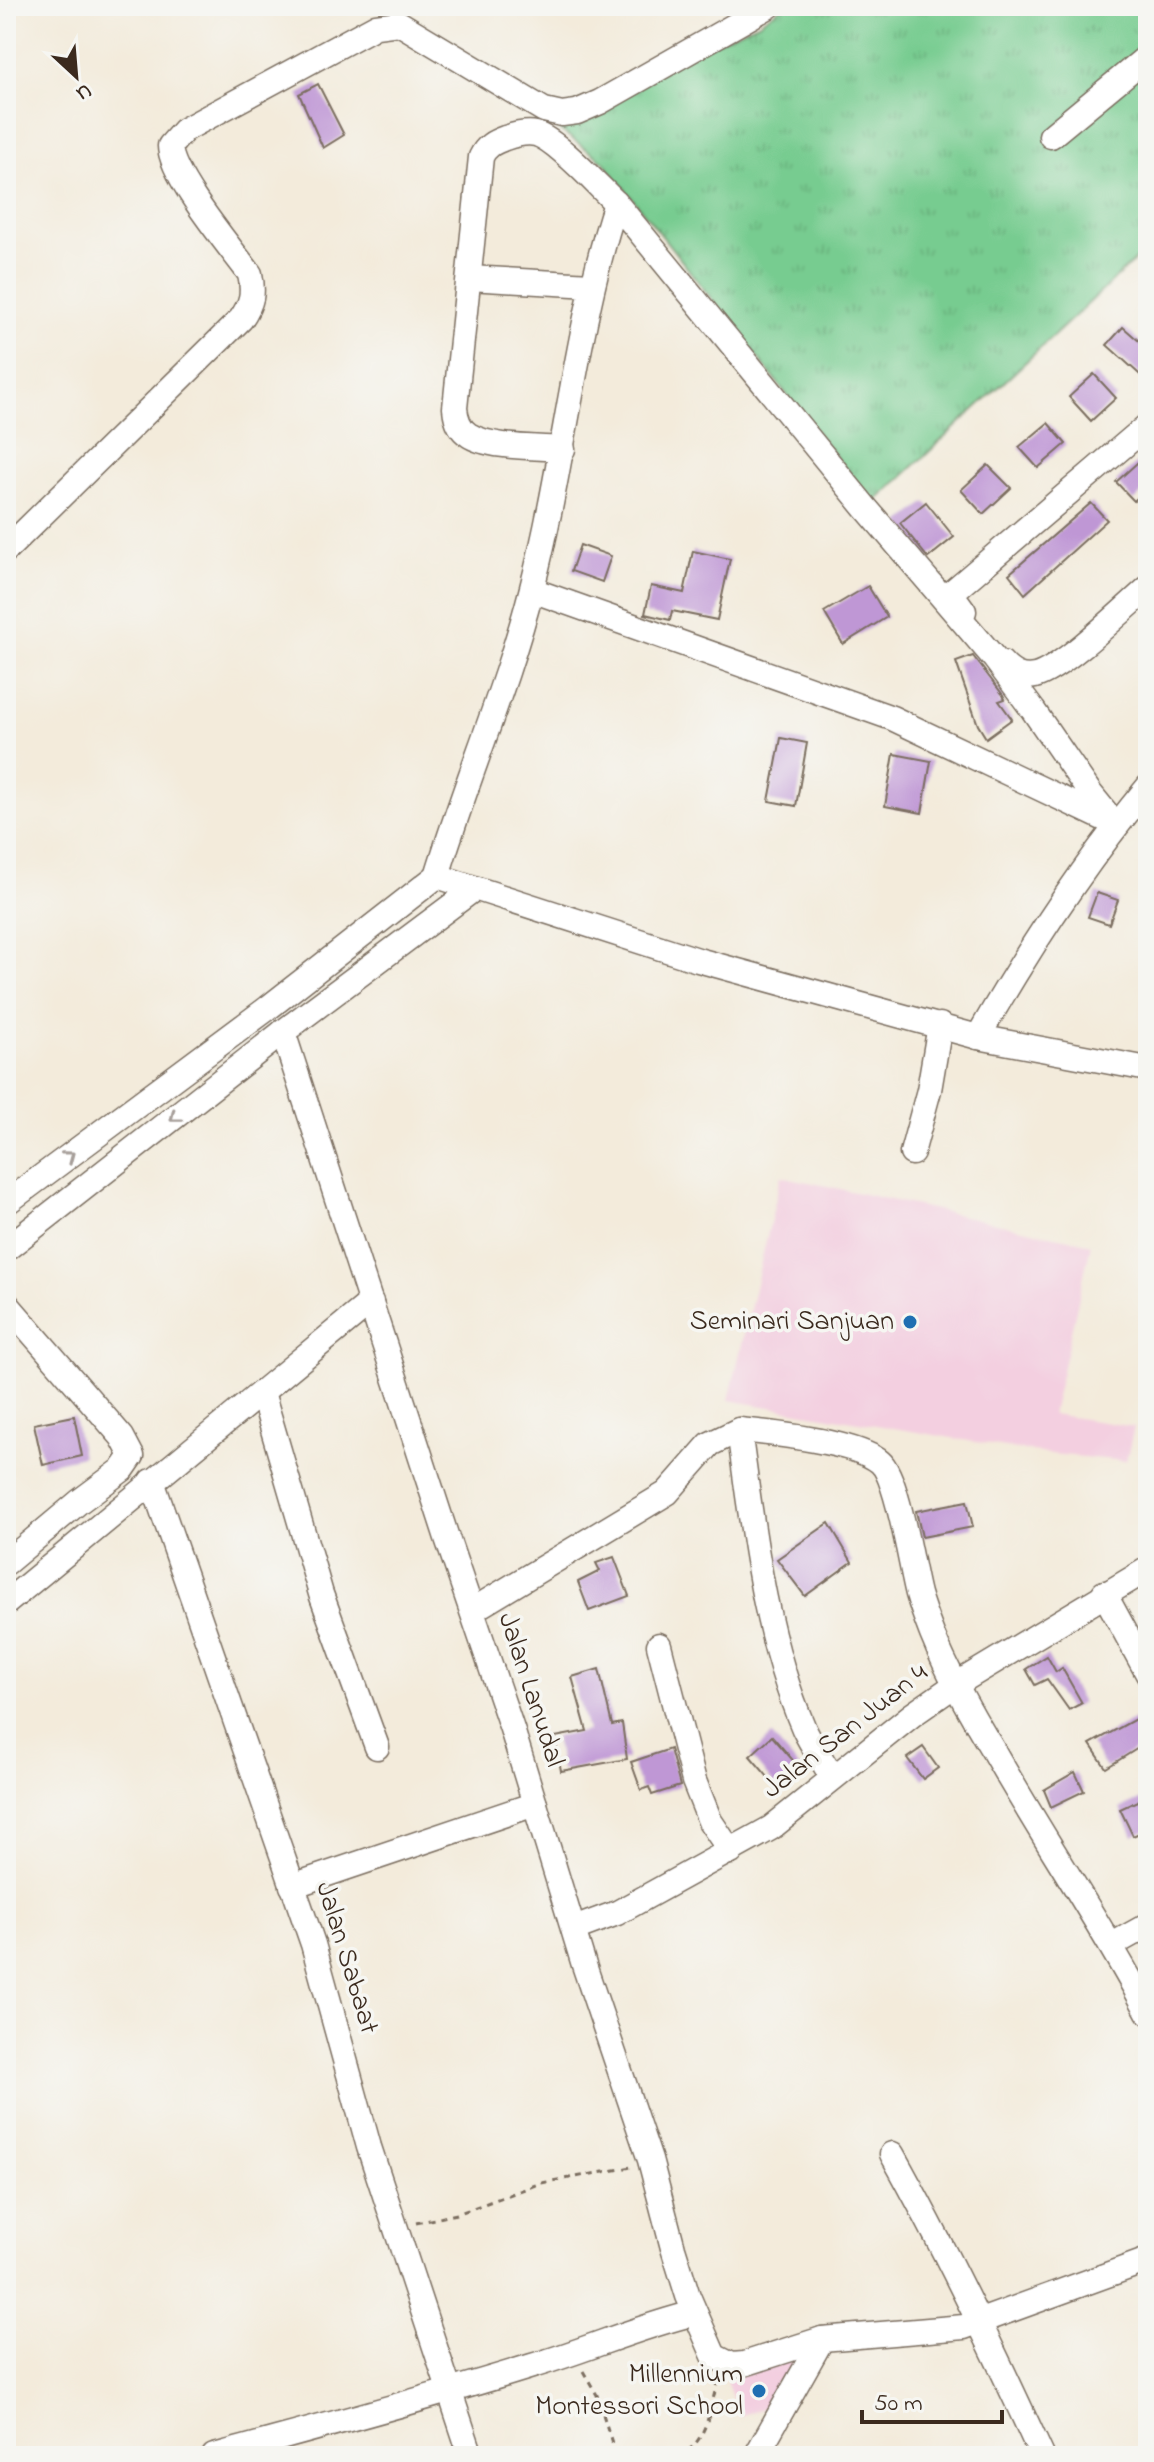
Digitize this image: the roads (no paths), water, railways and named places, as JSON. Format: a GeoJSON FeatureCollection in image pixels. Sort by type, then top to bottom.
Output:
{"type":"FeatureCollection","features":[{"type":"Feature","properties":{"kind":"street"},"geometry":{"type":"LineString","coordinates":[[6,550],[241,319],[252,303],[250,274],[170,157],[170,146],[184,130],[376,26],[389,22],[399,23],[544,110],[562,114],[577,112],[702,46],[769,6]]}},
{"type":"Feature","properties":{"kind":"street"},"geometry":{"type":"LineString","coordinates":[[1051,136],[1148,56]]}},
{"type":"Feature","properties":{"kind":"street"},"geometry":{"type":"LineString","coordinates":[[563,449],[492,442],[470,436],[456,419],[479,167],[484,149],[491,144],[527,133],[543,138],[616,203],[865,507],[986,648],[1116,825]]}},
{"type":"Feature","properties":{"kind":"street"},"geometry":{"type":"LineString","coordinates":[[6,1203],[437,876],[532,590],[563,449],[591,285],[616,203]]}},
{"type":"Feature","properties":{"kind":"street"},"geometry":{"type":"LineString","coordinates":[[469,278],[591,285]]}},
{"type":"Feature","properties":{"kind":"street"},"geometry":{"type":"LineString","coordinates":[[1148,425],[951,593],[1002,664],[1025,677],[1053,668],[1148,588]]}},
{"type":"Feature","properties":{"kind":"street"},"geometry":{"type":"LineString","coordinates":[[532,590],[892,718],[1116,825]]}},
{"type":"Feature","properties":{"kind":"street"},"geometry":{"type":"LineString","coordinates":[[978,1037],[1002,995],[1116,825],[1148,787]]}},
{"type":"Feature","properties":{"kind":"street"},"geometry":{"type":"LineString","coordinates":[[437,876],[698,960],[978,1037],[1148,1069]]}},
{"type":"Feature","properties":{"kind":"street"},"geometry":{"type":"LineString","coordinates":[[6,1249],[241,1064],[474,889]]}},
{"type":"Feature","properties":{"kind":"street"},"geometry":{"type":"LineString","coordinates":[[912,1153],[929,1090],[940,1025]]}},
{"type":"Feature","properties":{"kind":"street","name":"Jalan Lanudal"},"geometry":{"type":"LineString","coordinates":[[283,1032],[650,2160],[673,2248],[695,2313],[714,2356],[732,2365],[822,2339]]}},
{"type":"Feature","properties":{"kind":"street"},"geometry":{"type":"LineString","coordinates":[[223,1041],[241,1064]]}},
{"type":"Feature","properties":{"kind":"street"},"geometry":{"type":"LineString","coordinates":[[6,1603],[371,1302]]}},
{"type":"Feature","properties":{"kind":"street"},"geometry":{"type":"LineString","coordinates":[[6,1303],[122,1437],[132,1456],[123,1469],[6,1563]]}},
{"type":"Feature","properties":{"kind":"street"},"geometry":{"type":"LineString","coordinates":[[262,1392],[321,1594],[377,1747]]}},
{"type":"Feature","properties":{"kind":"street"},"geometry":{"type":"LineString","coordinates":[[473,1610],[667,1493],[710,1444],[739,1430],[863,1452],[883,1464],[904,1524],[923,1610],[955,1685],[1064,1871],[1112,1945],[1148,2012]]}},
{"type":"Feature","properties":{"kind":"street"},"geometry":{"type":"LineString","coordinates":[[739,1430],[769,1620],[805,1731],[832,1777]]}},
{"type":"Feature","properties":{"kind":"street","name":"Jalan Sabaat"},"geometry":{"type":"LineString","coordinates":[[152,1481],[313,1944],[369,2147],[471,2456]]}},
{"type":"Feature","properties":{"kind":"street","name":"Jalan San Juan 4"},"geometry":{"type":"LineString","coordinates":[[574,1929],[617,1913],[771,1828],[832,1777],[955,1685],[1148,1569]]}},
{"type":"Feature","properties":{"kind":"street"},"geometry":{"type":"LineString","coordinates":[[1104,1593],[1148,1674]]}},
{"type":"Feature","properties":{"kind":"street"},"geometry":{"type":"LineString","coordinates":[[659,1645],[694,1781],[710,1821],[731,1852]]}},
{"type":"Feature","properties":{"kind":"street"},"geometry":{"type":"LineString","coordinates":[[292,1886],[535,1804]]}},
{"type":"Feature","properties":{"kind":"street"},"geometry":{"type":"LineString","coordinates":[[1112,1945],[1148,1925]]}},
{"type":"Feature","properties":{"kind":"street"},"geometry":{"type":"LineString","coordinates":[[892,2154],[938,2236],[1042,2456]]}},
{"type":"Feature","properties":{"kind":"street"},"geometry":{"type":"LineString","coordinates":[[756,2456],[822,2339],[955,2329],[1148,2260]]}},
{"type":"Feature","properties":{"kind":"street"},"geometry":{"type":"LineString","coordinates":[[214,2456],[449,2391],[573,2353],[661,2321],[695,2313]]}},
{"type":"Feature","properties":{"kind":"place","name":"Seminari Sanjuan"},"geometry":{"type":"Point","coordinates":[910,1322]}},
{"type":"Feature","properties":{"kind":"place","name":"Millennium Montessori School"},"geometry":{"type":"Point","coordinates":[759,2391]}}]}
